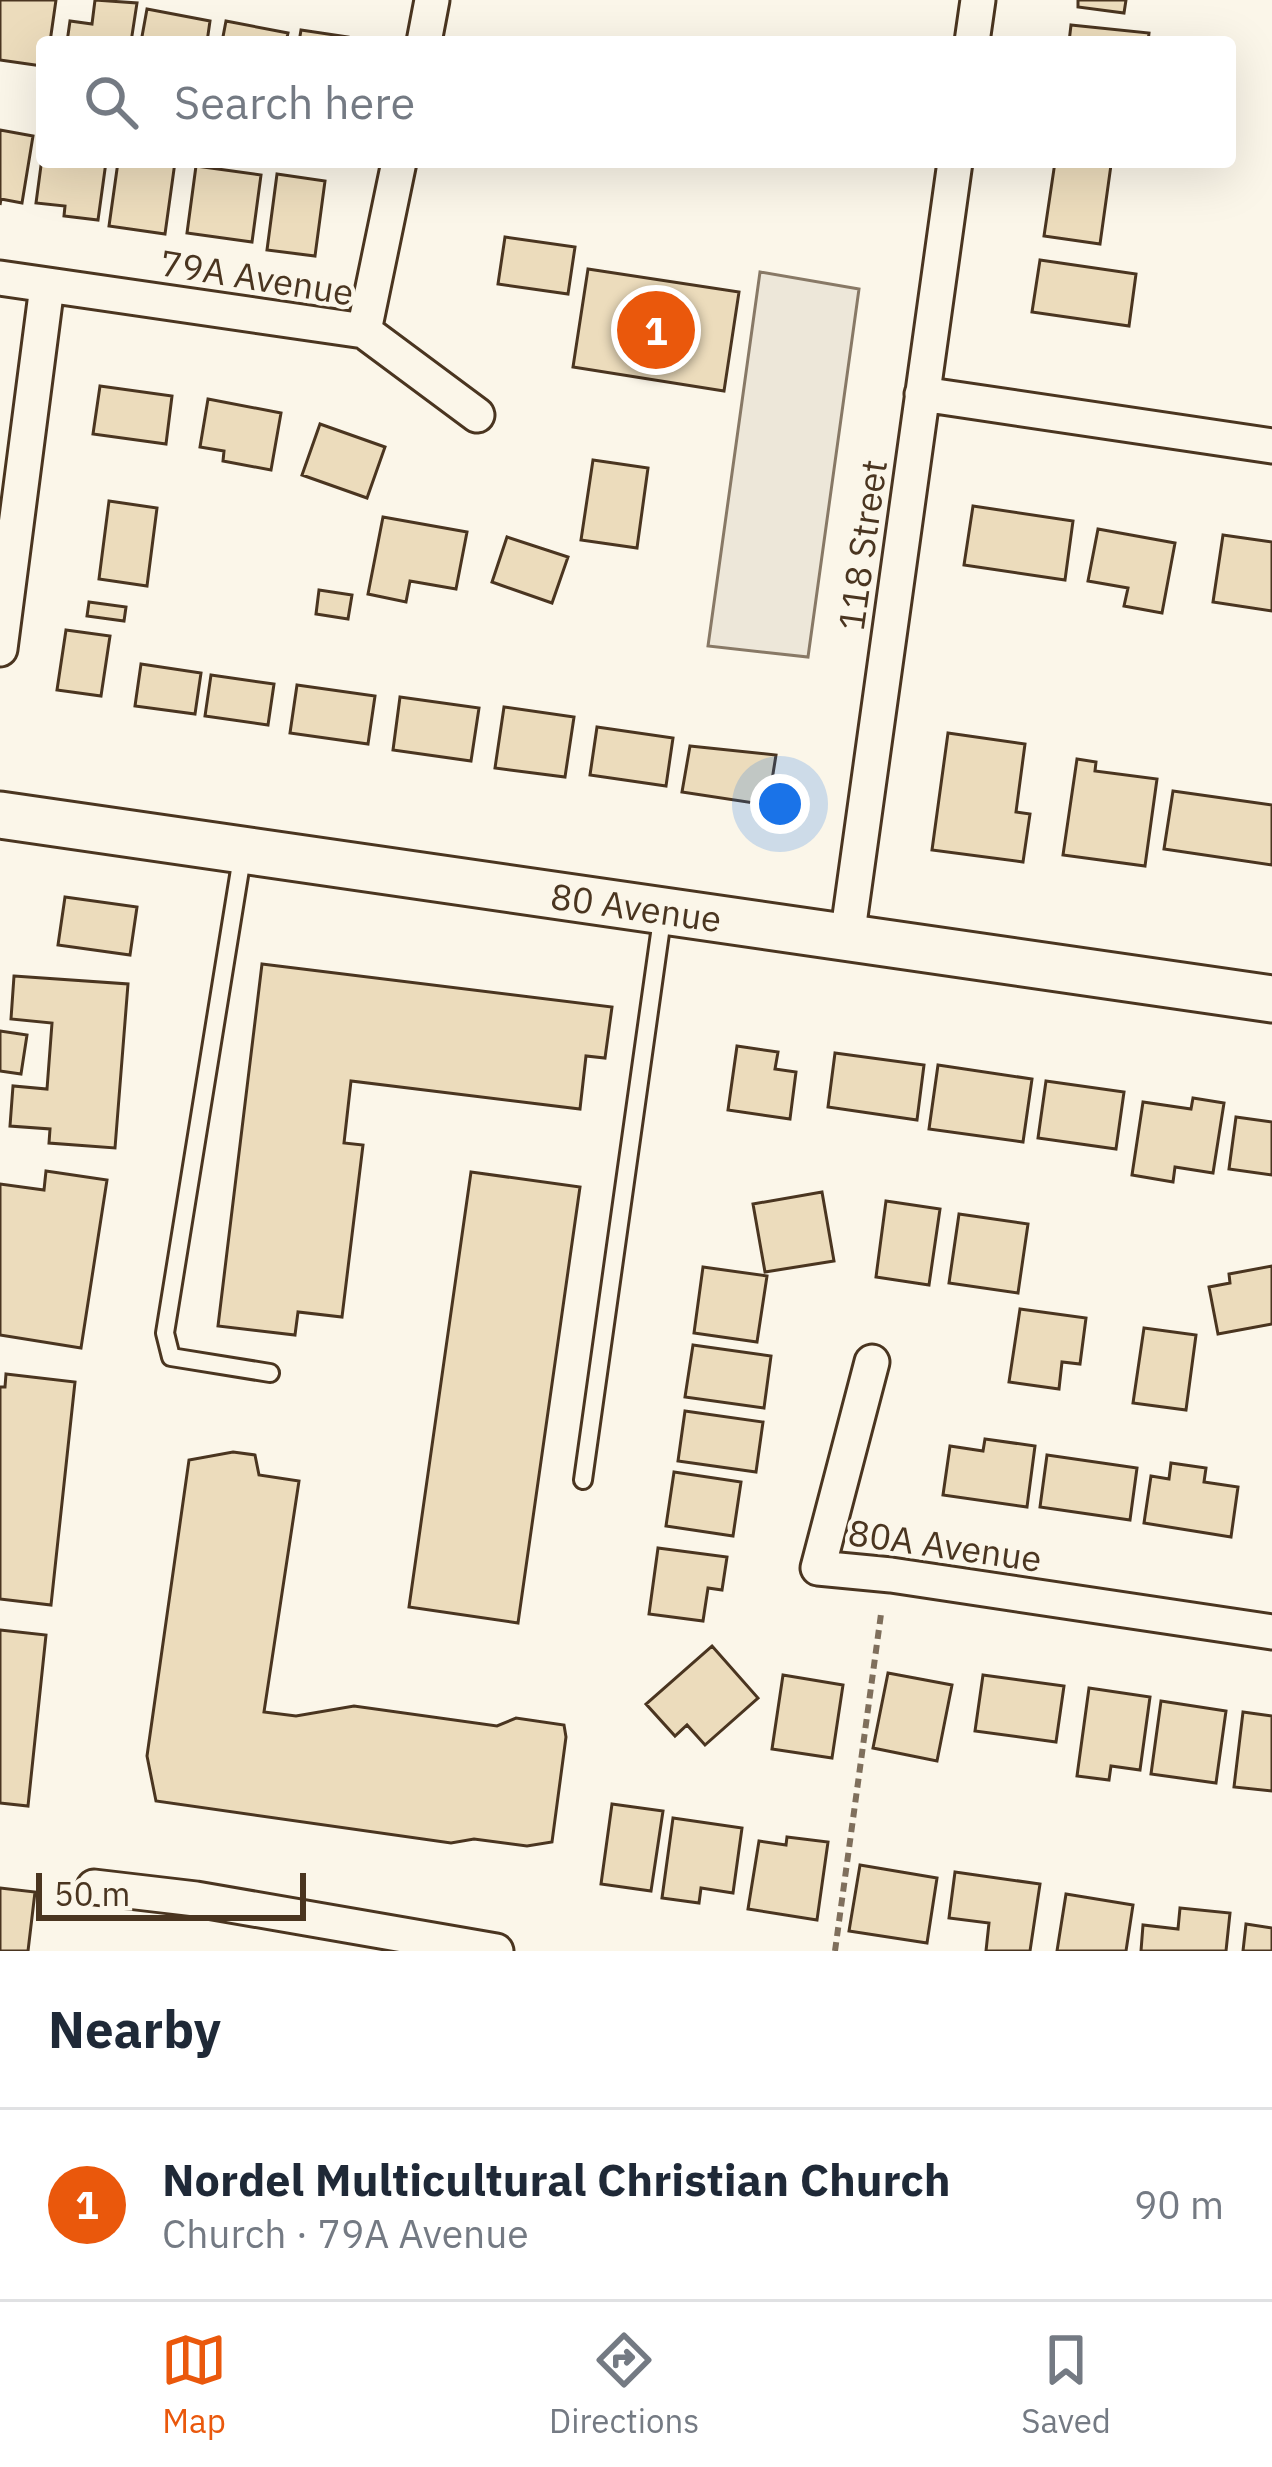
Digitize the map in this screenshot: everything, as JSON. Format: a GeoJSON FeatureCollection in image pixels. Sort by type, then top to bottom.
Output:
{"type":"FeatureCollection","features":[{"type":"Feature","properties":{"kind":"street"},"geometry":{"type":"LineString","coordinates":[[425,36],[432,0]]}},
{"type":"Feature","properties":{"kind":"street"},"geometry":{"type":"LineString","coordinates":[[973,36],[978,0]]}},
{"type":"Feature","properties":{"kind":"street"},"geometry":{"type":"LineString","coordinates":[[364,332],[398,168]]}},
{"type":"Feature","properties":{"kind":"street","name":"118 Street"},"geometry":{"type":"LineString","coordinates":[[847,938],[954,168]]}},
{"type":"Feature","properties":{"kind":"street","name":"79A Avenue"},"geometry":{"type":"LineString","coordinates":[[0,278],[364,332],[477,415]]}},
{"type":"Feature","properties":{"kind":"street"},"geometry":{"type":"LineString","coordinates":[[0,649],[47,286]]}},
{"type":"Feature","properties":{"kind":"street"},"geometry":{"type":"LineString","coordinates":[[922,394],[1272,446]]}},
{"type":"Feature","properties":{"kind":"street","name":"80 Avenue"},"geometry":{"type":"LineString","coordinates":[[0,815],[1272,999]]}},
{"type":"Feature","properties":{"kind":"street","name":"80A Avenue"},"geometry":{"type":"LineString","coordinates":[[872,1362],[818,1568],[1272,1632]]}},
{"type":"Feature","properties":{"kind":"street"},"geometry":{"type":"LineString","coordinates":[[94,1887],[196,1899],[496,1951]]}},
{"type":"Feature","properties":{"kind":"lane"},"geometry":{"type":"LineString","coordinates":[[243,850],[165,1333],[171,1357],[270,1373]]}},
{"type":"Feature","properties":{"kind":"lane"},"geometry":{"type":"LineString","coordinates":[[583,1480],[663,911]]}},
{"type":"Feature","properties":{"kind":"path"},"geometry":{"type":"LineString","coordinates":[[835,1951],[881,1614]]}},
{"type":"Feature","properties":{"kind":"shaded area"},"geometry":{"type":"Polygon","coordinates":[[[760,272],[859,289],[808,657],[708,646],[760,272]]]}},
{"type":"Feature","properties":{"kind":"building"},"geometry":{"type":"Polygon","coordinates":[[[0,0],[56,0],[51,36],[36,36],[36,65],[0,60],[0,0]]]}},
{"type":"Feature","properties":{"kind":"building"},"geometry":{"type":"Polygon","coordinates":[[[95,0],[137,3],[132,36],[68,36],[70,21],[92,24],[95,0]]]}},
{"type":"Feature","properties":{"kind":"building"},"geometry":{"type":"Polygon","coordinates":[[[1078,0],[1126,0],[1124,13],[1078,7],[1078,0]]]}},
{"type":"Feature","properties":{"kind":"building"},"geometry":{"type":"Polygon","coordinates":[[[147,9],[210,21],[208,36],[142,36],[147,9]]]}},
{"type":"Feature","properties":{"kind":"building"},"geometry":{"type":"Polygon","coordinates":[[[226,21],[288,33],[287,36],[223,36],[226,21]]]}},
{"type":"Feature","properties":{"kind":"building"},"geometry":{"type":"Polygon","coordinates":[[[1071,25],[1149,33],[1149,36],[1070,36],[1071,25]]]}},
{"type":"Feature","properties":{"kind":"building"},"geometry":{"type":"Polygon","coordinates":[[[301,30],[341,36],[300,36],[301,30]]]}},
{"type":"Feature","properties":{"kind":"building"},"geometry":{"type":"Polygon","coordinates":[[[0,130],[33,136],[22,203],[1,199],[0,205],[0,130]]]}},
{"type":"Feature","properties":{"kind":"building"},"geometry":{"type":"Polygon","coordinates":[[[41,168],[105,168],[98,220],[64,216],[65,206],[36,203],[41,168]]]}},
{"type":"Feature","properties":{"kind":"building"},"geometry":{"type":"Polygon","coordinates":[[[117,168],[174,168],[165,234],[109,226],[117,168]]]}},
{"type":"Feature","properties":{"kind":"building"},"geometry":{"type":"Polygon","coordinates":[[[196,168],[261,175],[252,242],[187,233],[196,168]]]}},
{"type":"Feature","properties":{"kind":"building"},"geometry":{"type":"Polygon","coordinates":[[[1054,168],[1111,168],[1100,244],[1044,236],[1054,168]]]}},
{"type":"Feature","properties":{"kind":"building"},"geometry":{"type":"Polygon","coordinates":[[[277,174],[325,181],[315,256],[267,250],[277,174]]]}},
{"type":"Feature","properties":{"kind":"building"},"geometry":{"type":"Polygon","coordinates":[[[505,237],[575,247],[568,294],[498,284],[505,237]]]}},
{"type":"Feature","properties":{"kind":"building"},"geometry":{"type":"Polygon","coordinates":[[[1040,260],[1136,274],[1129,326],[1032,312],[1040,260]]]}},
{"type":"Feature","properties":{"kind":"building"},"geometry":{"type":"Polygon","coordinates":[[[588,269],[739,292],[724,391],[573,367],[588,269]]]}},
{"type":"Feature","properties":{"kind":"building"},"geometry":{"type":"Polygon","coordinates":[[[100,386],[172,396],[166,444],[93,434],[100,386]]]}},
{"type":"Feature","properties":{"kind":"building"},"geometry":{"type":"Polygon","coordinates":[[[208,399],[281,413],[271,470],[223,461],[224,451],[200,447],[208,399]]]}},
{"type":"Feature","properties":{"kind":"building"},"geometry":{"type":"Polygon","coordinates":[[[320,424],[385,447],[367,498],[302,475],[320,424]]]}},
{"type":"Feature","properties":{"kind":"building"},"geometry":{"type":"Polygon","coordinates":[[[593,460],[648,468],[637,548],[581,540],[593,460]]]}},
{"type":"Feature","properties":{"kind":"building"},"geometry":{"type":"Polygon","coordinates":[[[109,501],[157,508],[147,586],[99,579],[109,501]]]}},
{"type":"Feature","properties":{"kind":"building"},"geometry":{"type":"Polygon","coordinates":[[[973,506],[1073,521],[1065,580],[964,565],[973,506]]]}},
{"type":"Feature","properties":{"kind":"building"},"geometry":{"type":"Polygon","coordinates":[[[383,517],[467,532],[456,589],[410,581],[406,602],[368,594],[383,517]]]}},
{"type":"Feature","properties":{"kind":"building"},"geometry":{"type":"Polygon","coordinates":[[[1098,529],[1175,543],[1162,613],[1124,606],[1128,588],[1088,581],[1098,529]]]}},
{"type":"Feature","properties":{"kind":"building"},"geometry":{"type":"Polygon","coordinates":[[[1223,535],[1272,542],[1272,611],[1213,602],[1223,535]]]}},
{"type":"Feature","properties":{"kind":"building"},"geometry":{"type":"Polygon","coordinates":[[[507,537],[568,557],[552,603],[492,582],[507,537]]]}},
{"type":"Feature","properties":{"kind":"building"},"geometry":{"type":"Polygon","coordinates":[[[319,590],[352,595],[348,619],[316,614],[319,590]]]}},
{"type":"Feature","properties":{"kind":"building"},"geometry":{"type":"Polygon","coordinates":[[[89,602],[126,607],[124,621],[87,616],[89,602]]]}},
{"type":"Feature","properties":{"kind":"building"},"geometry":{"type":"Polygon","coordinates":[[[66,630],[110,636],[101,696],[57,690],[66,630]]]}},
{"type":"Feature","properties":{"kind":"building"},"geometry":{"type":"Polygon","coordinates":[[[141,664],[201,673],[195,714],[135,706],[141,664]]]}},
{"type":"Feature","properties":{"kind":"building"},"geometry":{"type":"Polygon","coordinates":[[[211,675],[274,684],[268,725],[205,716],[211,675]]]}},
{"type":"Feature","properties":{"kind":"building"},"geometry":{"type":"Polygon","coordinates":[[[297,685],[375,696],[368,744],[290,733],[297,685]]]}},
{"type":"Feature","properties":{"kind":"building"},"geometry":{"type":"Polygon","coordinates":[[[400,697],[479,708],[471,761],[393,750],[400,697]]]}},
{"type":"Feature","properties":{"kind":"building"},"geometry":{"type":"Polygon","coordinates":[[[504,707],[574,717],[565,777],[495,768],[504,707]]]}},
{"type":"Feature","properties":{"kind":"building"},"geometry":{"type":"Polygon","coordinates":[[[597,727],[673,738],[666,786],[590,775],[597,727]]]}},
{"type":"Feature","properties":{"kind":"building"},"geometry":{"type":"Polygon","coordinates":[[[948,733],[1025,744],[1016,812],[1030,814],[1023,862],[932,850],[948,733]]]}},
{"type":"Feature","properties":{"kind":"building"},"geometry":{"type":"Polygon","coordinates":[[[690,746],[776,755],[768,805],[682,792],[690,746]]]}},
{"type":"Feature","properties":{"kind":"building"},"geometry":{"type":"Polygon","coordinates":[[[1077,759],[1096,762],[1095,771],[1157,779],[1145,866],[1063,855],[1077,759]]]}},
{"type":"Feature","properties":{"kind":"building"},"geometry":{"type":"Polygon","coordinates":[[[1173,791],[1272,805],[1272,865],[1164,849],[1173,791]]]}},
{"type":"Feature","properties":{"kind":"building"},"geometry":{"type":"Polygon","coordinates":[[[65,897],[137,907],[130,955],[58,945],[65,897]]]}},
{"type":"Feature","properties":{"kind":"building"},"geometry":{"type":"Polygon","coordinates":[[[262,964],[612,1007],[605,1058],[586,1056],[580,1109],[351,1081],[344,1143],[363,1145],[342,1317],[298,1312],[295,1335],[218,1326],[262,964]]]}},
{"type":"Feature","properties":{"kind":"building"},"geometry":{"type":"Polygon","coordinates":[[[14,976],[128,984],[115,1148],[49,1143],[50,1129],[10,1126],[13,1086],[47,1089],[52,1023],[11,1019],[14,976]]]}},
{"type":"Feature","properties":{"kind":"building"},"geometry":{"type":"Polygon","coordinates":[[[0,1031],[27,1035],[21,1074],[0,1071],[0,1031]]]}},
{"type":"Feature","properties":{"kind":"building"},"geometry":{"type":"Polygon","coordinates":[[[737,1046],[778,1052],[775,1069],[796,1072],[790,1119],[728,1110],[737,1046]]]}},
{"type":"Feature","properties":{"kind":"building"},"geometry":{"type":"Polygon","coordinates":[[[835,1053],[924,1065],[917,1120],[828,1107],[835,1053]]]}},
{"type":"Feature","properties":{"kind":"building"},"geometry":{"type":"Polygon","coordinates":[[[938,1065],[1032,1079],[1023,1142],[929,1129],[938,1065]]]}},
{"type":"Feature","properties":{"kind":"building"},"geometry":{"type":"Polygon","coordinates":[[[1046,1081],[1124,1092],[1116,1149],[1038,1138],[1046,1081]]]}},
{"type":"Feature","properties":{"kind":"building"},"geometry":{"type":"Polygon","coordinates":[[[1193,1098],[1224,1103],[1213,1173],[1175,1167],[1173,1182],[1132,1175],[1143,1102],[1191,1109],[1193,1098]]]}},
{"type":"Feature","properties":{"kind":"building"},"geometry":{"type":"Polygon","coordinates":[[[1236,1117],[1272,1122],[1272,1175],[1229,1169],[1236,1117]]]}},
{"type":"Feature","properties":{"kind":"building"},"geometry":{"type":"Polygon","coordinates":[[[46,1171],[107,1180],[81,1348],[0,1335],[0,1184],[44,1190],[46,1171]]]}},
{"type":"Feature","properties":{"kind":"building"},"geometry":{"type":"Polygon","coordinates":[[[471,1172],[580,1187],[518,1623],[409,1607],[471,1172]]]}},
{"type":"Feature","properties":{"kind":"building"},"geometry":{"type":"Polygon","coordinates":[[[822,1192],[834,1261],[765,1272],[753,1204],[822,1192]]]}},
{"type":"Feature","properties":{"kind":"building"},"geometry":{"type":"Polygon","coordinates":[[[886,1201],[940,1209],[929,1285],[876,1277],[886,1201]]]}},
{"type":"Feature","properties":{"kind":"building"},"geometry":{"type":"Polygon","coordinates":[[[959,1214],[1028,1224],[1018,1293],[949,1283],[959,1214]]]}},
{"type":"Feature","properties":{"kind":"building"},"geometry":{"type":"Polygon","coordinates":[[[1272,1266],[1272,1324],[1218,1334],[1209,1287],[1230,1283],[1229,1274],[1272,1266]]]}},
{"type":"Feature","properties":{"kind":"building"},"geometry":{"type":"Polygon","coordinates":[[[703,1267],[767,1276],[757,1342],[694,1333],[703,1267]]]}},
{"type":"Feature","properties":{"kind":"building"},"geometry":{"type":"Polygon","coordinates":[[[1020,1309],[1086,1318],[1080,1364],[1062,1362],[1059,1389],[1009,1382],[1020,1309]]]}},
{"type":"Feature","properties":{"kind":"building"},"geometry":{"type":"Polygon","coordinates":[[[1144,1328],[1196,1335],[1186,1410],[1133,1403],[1144,1328]]]}},
{"type":"Feature","properties":{"kind":"building"},"geometry":{"type":"Polygon","coordinates":[[[693,1345],[771,1356],[764,1408],[685,1397],[693,1345]]]}},
{"type":"Feature","properties":{"kind":"building"},"geometry":{"type":"Polygon","coordinates":[[[6,1374],[75,1382],[51,1605],[0,1599],[0,1387],[5,1387],[6,1374]]]}},
{"type":"Feature","properties":{"kind":"building"},"geometry":{"type":"Polygon","coordinates":[[[685,1411],[763,1422],[756,1472],[678,1461],[685,1411]]]}},
{"type":"Feature","properties":{"kind":"building"},"geometry":{"type":"Polygon","coordinates":[[[985,1439],[1035,1446],[1027,1507],[943,1495],[950,1446],[983,1451],[985,1439]]]}},
{"type":"Feature","properties":{"kind":"building"},"geometry":{"type":"Polygon","coordinates":[[[233,1452],[255,1455],[259,1475],[299,1481],[264,1712],[296,1716],[354,1706],[497,1726],[516,1718],[564,1725],[552,1842],[527,1846],[474,1839],[451,1843],[156,1801],[147,1756],[189,1460],[233,1452]]]}},
{"type":"Feature","properties":{"kind":"building"},"geometry":{"type":"Polygon","coordinates":[[[1047,1455],[1137,1468],[1130,1520],[1040,1507],[1047,1455]]]}},
{"type":"Feature","properties":{"kind":"building"},"geometry":{"type":"Polygon","coordinates":[[[1171,1463],[1206,1468],[1204,1482],[1238,1487],[1231,1537],[1144,1523],[1151,1476],[1169,1479],[1171,1463]]]}},
{"type":"Feature","properties":{"kind":"building"},"geometry":{"type":"Polygon","coordinates":[[[674,1472],[741,1482],[733,1536],[666,1526],[674,1472]]]}},
{"type":"Feature","properties":{"kind":"building"},"geometry":{"type":"Polygon","coordinates":[[[658,1548],[727,1557],[722,1590],[708,1588],[703,1621],[649,1614],[658,1548]]]}},
{"type":"Feature","properties":{"kind":"building"},"geometry":{"type":"Polygon","coordinates":[[[0,1630],[46,1635],[28,1806],[0,1803],[0,1630]]]}},
{"type":"Feature","properties":{"kind":"building"},"geometry":{"type":"Polygon","coordinates":[[[712,1646],[758,1698],[705,1745],[687,1725],[675,1736],[646,1704],[712,1646]]]}},
{"type":"Feature","properties":{"kind":"building"},"geometry":{"type":"Polygon","coordinates":[[[888,1673],[952,1685],[937,1761],[873,1748],[888,1673]]]}},
{"type":"Feature","properties":{"kind":"building"},"geometry":{"type":"Polygon","coordinates":[[[783,1675],[843,1685],[832,1758],[772,1749],[783,1675]]]}},
{"type":"Feature","properties":{"kind":"building"},"geometry":{"type":"Polygon","coordinates":[[[983,1675],[1064,1686],[1056,1742],[975,1731],[983,1675]]]}},
{"type":"Feature","properties":{"kind":"building"},"geometry":{"type":"Polygon","coordinates":[[[1089,1688],[1150,1697],[1140,1770],[1111,1766],[1109,1780],[1077,1776],[1089,1688]]]}},
{"type":"Feature","properties":{"kind":"building"},"geometry":{"type":"Polygon","coordinates":[[[1161,1701],[1226,1711],[1216,1783],[1151,1774],[1161,1701]]]}},
{"type":"Feature","properties":{"kind":"building"},"geometry":{"type":"Polygon","coordinates":[[[1243,1712],[1272,1716],[1272,1791],[1234,1787],[1243,1712]]]}},
{"type":"Feature","properties":{"kind":"building"},"geometry":{"type":"Polygon","coordinates":[[[612,1804],[663,1811],[651,1891],[601,1884],[612,1804]]]}},
{"type":"Feature","properties":{"kind":"building"},"geometry":{"type":"Polygon","coordinates":[[[673,1818],[742,1828],[733,1893],[701,1888],[699,1903],[662,1898],[673,1818]]]}},
{"type":"Feature","properties":{"kind":"building"},"geometry":{"type":"Polygon","coordinates":[[[787,1837],[828,1842],[817,1920],[748,1909],[759,1841],[786,1845],[787,1837]]]}},
{"type":"Feature","properties":{"kind":"building"},"geometry":{"type":"Polygon","coordinates":[[[860,1865],[937,1878],[927,1943],[849,1931],[860,1865]]]}},
{"type":"Feature","properties":{"kind":"building"},"geometry":{"type":"Polygon","coordinates":[[[955,1872],[1040,1884],[1030,1951],[986,1951],[989,1923],[949,1918],[955,1872]]]}},
{"type":"Feature","properties":{"kind":"building"},"geometry":{"type":"Polygon","coordinates":[[[0,1888],[35,1892],[28,1951],[0,1951],[0,1888]]]}},
{"type":"Feature","properties":{"kind":"building"},"geometry":{"type":"Polygon","coordinates":[[[1066,1894],[1133,1905],[1126,1951],[1057,1951],[1066,1894]]]}},
{"type":"Feature","properties":{"kind":"building"},"geometry":{"type":"Polygon","coordinates":[[[1180,1908],[1230,1913],[1226,1951],[1141,1951],[1143,1925],[1178,1929],[1180,1908]]]}},
{"type":"Feature","properties":{"kind":"building"},"geometry":{"type":"Polygon","coordinates":[[[1246,1924],[1272,1928],[1272,1951],[1243,1951],[1246,1924]]]}},
{"type":"Feature","properties":{"kind":"place","name":"Nordel Multicultural Christian Church"},"geometry":{"type":"Point","coordinates":[656,330]}}]}
